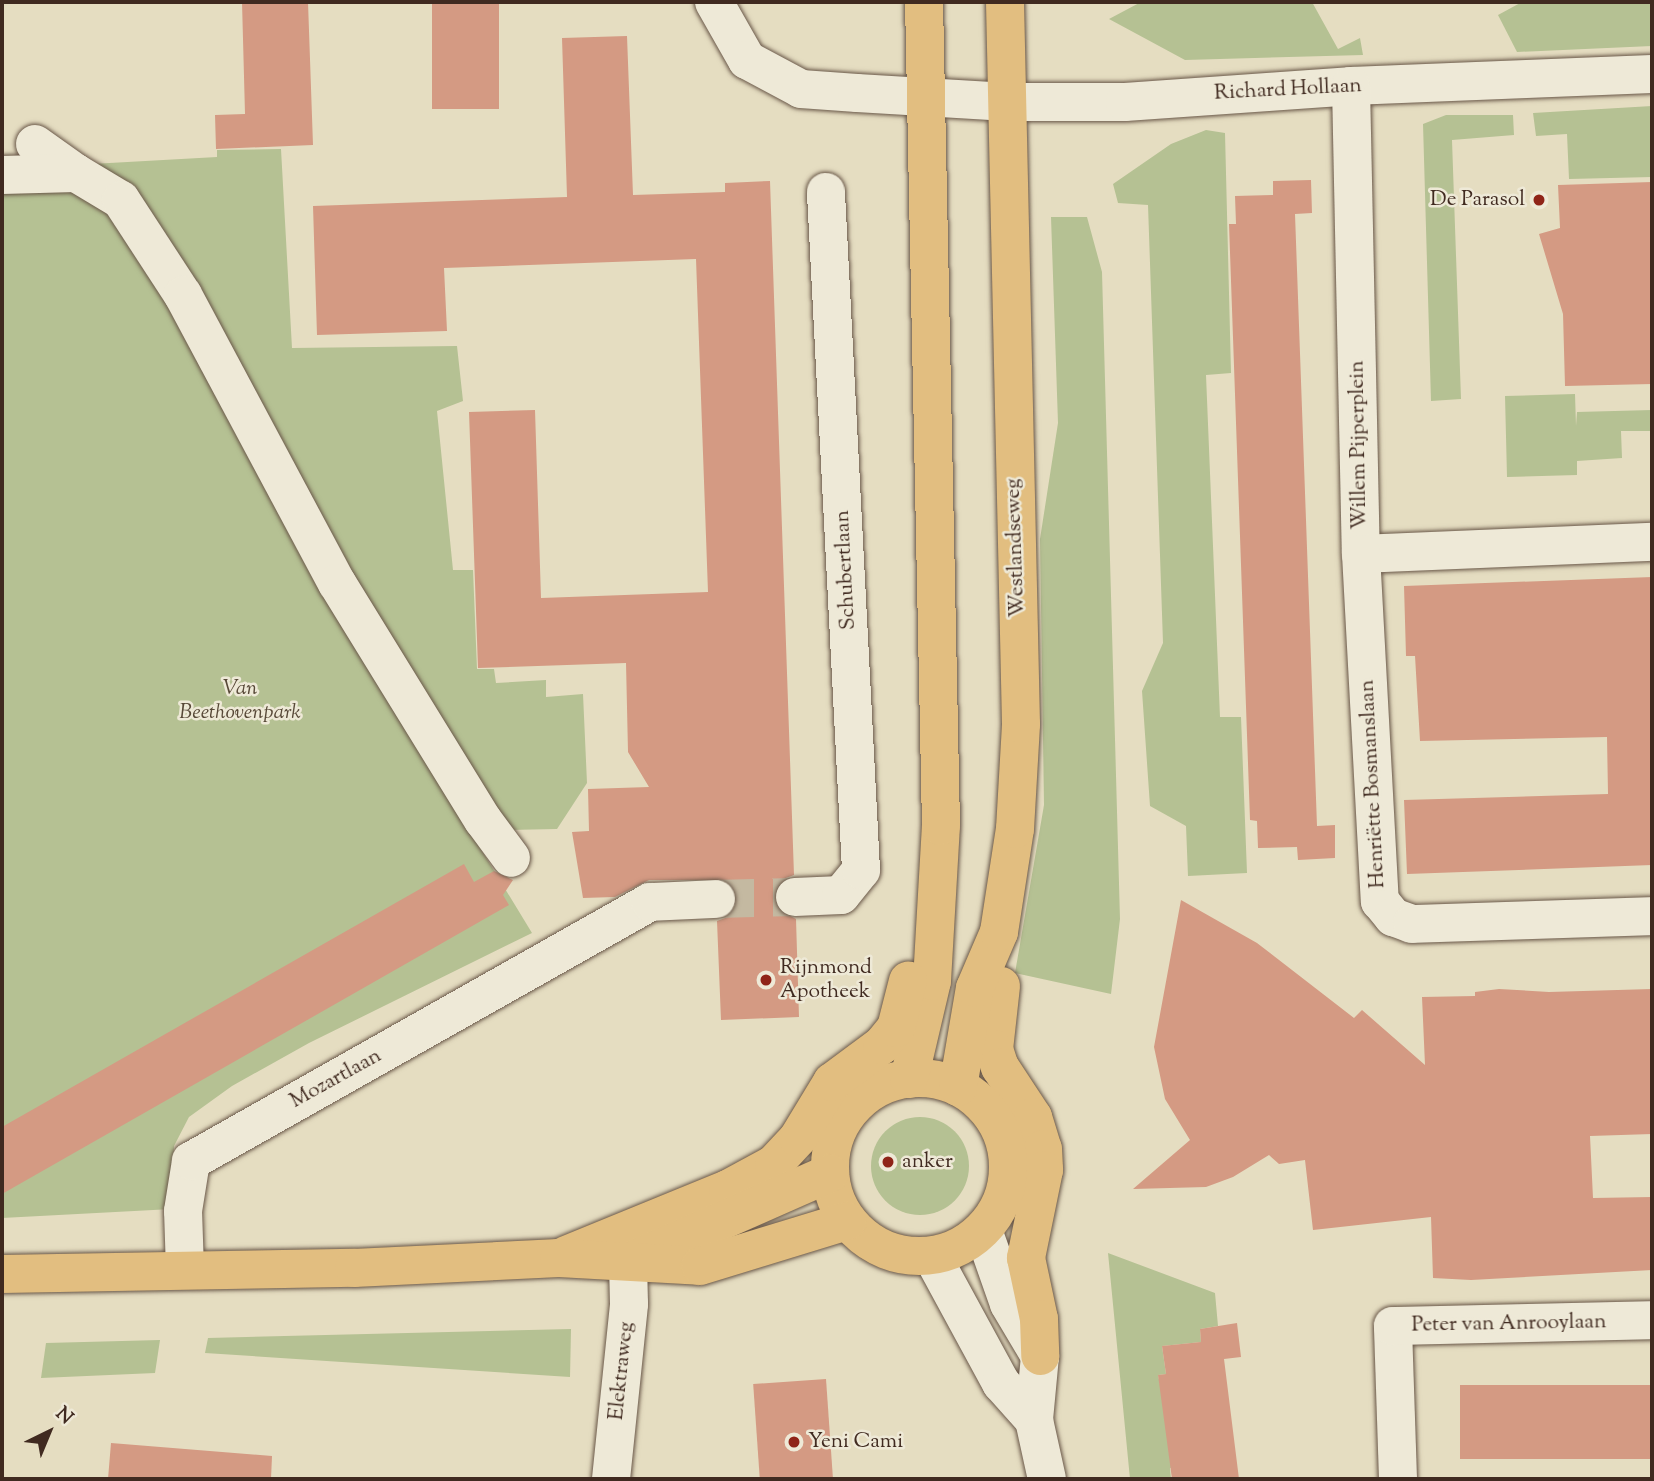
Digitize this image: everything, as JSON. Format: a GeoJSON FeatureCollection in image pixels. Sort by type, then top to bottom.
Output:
{"type":"FeatureCollection","features":[{"type":"Feature","properties":{"kind":"main road"},"geometry":{"type":"LineString","coordinates":[[909,1079],[932,981],[941,826],[923,98],[924,2]]}},
{"type":"Feature","properties":{"kind":"main road","name":"Westlandseweg"},"geometry":{"type":"LineString","coordinates":[[958,1087],[975,988],[999,932],[1016,829],[1021,724],[1005,2]]}},
{"type":"Feature","properties":{"kind":"main road"},"geometry":{"type":"LineString","coordinates":[[559,1258],[728,1189],[774,1164],[798,1138],[811,1109],[832,1082],[882,1045],[895,1028],[909,977],[936,911]]}},
{"type":"Feature","properties":{"kind":"main road"},"geometry":{"type":"LineString","coordinates":[[999,932],[1001,992],[994,1049],[1000,1067],[1033,1117],[1043,1149],[1044,1170],[1026,1258],[1039,1319],[1040,1356]]}},
{"type":"Feature","properties":{"kind":"main road"},"geometry":{"type":"LineString","coordinates":[[909,1079],[934,1079],[958,1087],[990,1114],[1007,1152],[1004,1193],[983,1230],[960,1247],[932,1256],[885,1250],[847,1221],[830,1173],[835,1137],[855,1105],[885,1084],[909,1079]]}},
{"type":"Feature","properties":{"kind":"main road"},"geometry":{"type":"LineString","coordinates":[[628,1263],[830,1173]]}},
{"type":"Feature","properties":{"kind":"main road"},"geometry":{"type":"LineString","coordinates":[[2,1274],[354,1268],[559,1258],[700,1266],[847,1221]]}},
{"type":"Feature","properties":{"kind":"street","name":"Richard Hollaan"},"geometry":{"type":"LineString","coordinates":[[714,2],[747,60],[801,89],[1008,102],[1125,102],[1352,86],[1652,74]]}},
{"type":"Feature","properties":{"kind":"street","name":"Willem Pijperplein"},"geometry":{"type":"LineString","coordinates":[[1352,86],[1361,554],[1652,542]]}},
{"type":"Feature","properties":{"kind":"street"},"geometry":{"type":"LineString","coordinates":[[35,144],[121,200],[183,295],[337,583],[483,820],[511,858]]}},
{"type":"Feature","properties":{"kind":"street"},"geometry":{"type":"LineString","coordinates":[[2,176],[76,173]]}},
{"type":"Feature","properties":{"kind":"street","name":"Schubertlaan"},"geometry":{"type":"LineString","coordinates":[[795,897],[841,895],[862,870],[826,192]]}},
{"type":"Feature","properties":{"kind":"street","name":"Henriëtte Bosmanslaan"},"geometry":{"type":"LineString","coordinates":[[1361,554],[1380,901],[1393,917],[1412,924],[1652,916]]}},
{"type":"Feature","properties":{"kind":"street","name":"Mozartlaan"},"geometry":{"type":"LineString","coordinates":[[185,1270],[183,1211],[191,1161],[650,902],[716,899]]}},
{"type":"Feature","properties":{"kind":"street"},"geometry":{"type":"LineString","coordinates":[[983,1230],[1009,1304],[1040,1356],[1034,1420],[1047,1479]]}},
{"type":"Feature","properties":{"kind":"street"},"geometry":{"type":"LineString","coordinates":[[932,1256],[1001,1383],[1034,1420]]}},
{"type":"Feature","properties":{"kind":"street","name":"Elektraweg"},"geometry":{"type":"LineString","coordinates":[[611,1479],[629,1304],[628,1263]]}},
{"type":"Feature","properties":{"kind":"street","name":"Peter van Anrooylaan"},"geometry":{"type":"LineString","coordinates":[[1398,1479],[1393,1326],[1652,1320]]}},
{"type":"Feature","properties":{"kind":"green space"},"geometry":{"type":"Polygon","coordinates":[[[1141,2],[1312,2],[1338,49],[1360,38],[1363,55],[1185,60],[1109,19],[1141,2]]]}},
{"type":"Feature","properties":{"kind":"green space"},"geometry":{"type":"Polygon","coordinates":[[[1522,2],[1652,2],[1652,46],[1517,52],[1498,15],[1522,2]]]}},
{"type":"Feature","properties":{"kind":"green space"},"geometry":{"type":"Polygon","coordinates":[[[1652,106],[1652,177],[1569,179],[1567,134],[1536,136],[1533,113],[1652,106]]]}},
{"type":"Feature","properties":{"kind":"green space"},"geometry":{"type":"Polygon","coordinates":[[[1446,115],[1513,115],[1514,135],[1452,140],[1461,399],[1431,401],[1423,124],[1446,115]]]}},
{"type":"Feature","properties":{"kind":"green space"},"geometry":{"type":"Polygon","coordinates":[[[1206,130],[1225,133],[1231,373],[1206,375],[1220,717],[1241,717],[1247,873],[1188,876],[1186,826],[1150,806],[1142,691],[1163,643],[1148,205],[1118,203],[1113,184],[1171,144],[1206,130]]]}},
{"type":"Feature","properties":{"kind":"green space","name":"Van Beethovenpark"},"geometry":{"type":"Polygon","coordinates":[[[281,149],[292,348],[457,346],[463,401],[437,411],[453,570],[473,570],[477,669],[494,669],[496,683],[546,680],[546,697],[583,694],[587,783],[557,829],[508,830],[479,846],[532,933],[309,1043],[232,1086],[189,1117],[174,1146],[172,1209],[2,1218],[2,169],[217,157],[217,150],[281,149]]]}},
{"type":"Feature","properties":{"kind":"green space"},"geometry":{"type":"Polygon","coordinates":[[[1051,217],[1087,217],[1102,272],[1120,919],[1111,994],[1015,973],[1044,805],[1040,539],[1058,423],[1051,217]]]}},
{"type":"Feature","properties":{"kind":"green space"},"geometry":{"type":"Polygon","coordinates":[[[1575,394],[1576,426],[1577,412],[1652,410],[1652,431],[1621,431],[1622,458],[1577,461],[1577,475],[1507,477],[1505,396],[1575,394]]]}},
{"type":"Feature","properties":{"kind":"green space"},"geometry":{"type":"Polygon","coordinates":[[[920,1117],[939,1121],[955,1131],[965,1147],[969,1166],[965,1185],[955,1201],[939,1211],[920,1215],[901,1211],[885,1201],[875,1185],[871,1166],[875,1147],[885,1131],[901,1121],[920,1117]]]}},
{"type":"Feature","properties":{"kind":"green space"},"geometry":{"type":"Polygon","coordinates":[[[1108,1253],[1215,1293],[1218,1326],[1200,1329],[1201,1342],[1162,1346],[1166,1374],[1158,1375],[1177,1467],[1170,1468],[1171,1479],[1130,1479],[1108,1253]]]}},
{"type":"Feature","properties":{"kind":"green space"},"geometry":{"type":"Polygon","coordinates":[[[571,1329],[570,1377],[205,1353],[208,1338],[571,1329]]]}},
{"type":"Feature","properties":{"kind":"green space"},"geometry":{"type":"Polygon","coordinates":[[[160,1340],[155,1373],[41,1378],[46,1343],[160,1340]]]}},
{"type":"Feature","properties":{"kind":"building"},"geometry":{"type":"Polygon","coordinates":[[[242,2],[308,2],[313,145],[216,149],[215,115],[245,114],[242,2]]]}},
{"type":"Feature","properties":{"kind":"building"},"geometry":{"type":"Polygon","coordinates":[[[432,2],[499,2],[499,109],[432,109],[432,2]]]}},
{"type":"Feature","properties":{"kind":"building"},"geometry":{"type":"Polygon","coordinates":[[[627,36],[633,195],[725,192],[725,183],[770,181],[794,875],[783,879],[773,897],[777,909],[796,919],[799,1017],[721,1020],[717,921],[728,917],[738,899],[727,880],[649,880],[615,897],[583,898],[572,832],[589,831],[588,789],[649,787],[628,752],[626,663],[478,668],[469,412],[535,410],[541,598],[708,592],[696,259],[444,268],[447,331],[317,335],[313,206],[567,197],[562,38],[627,36]]]}},
{"type":"Feature","properties":{"kind":"building"},"geometry":{"type":"Polygon","coordinates":[[[1311,180],[1312,213],[1295,214],[1317,826],[1335,825],[1335,858],[1298,860],[1297,847],[1258,848],[1257,821],[1250,820],[1229,224],[1236,224],[1235,196],[1273,195],[1273,181],[1311,180]]]}},
{"type":"Feature","properties":{"kind":"building"},"geometry":{"type":"Polygon","coordinates":[[[1652,182],[1652,384],[1565,386],[1563,314],[1539,234],[1560,228],[1558,185],[1652,182]]]}},
{"type":"Feature","properties":{"kind":"building"},"geometry":{"type":"Polygon","coordinates":[[[1652,577],[1652,865],[1407,874],[1404,800],[1608,794],[1607,737],[1420,741],[1415,656],[1406,656],[1404,586],[1652,577]]]}},
{"type":"Feature","properties":{"kind":"building"},"geometry":{"type":"Polygon","coordinates":[[[464,864],[474,882],[494,871],[513,880],[503,895],[509,905],[2,1194],[2,1127],[464,864]]]}},
{"type":"Feature","properties":{"kind":"building"},"geometry":{"type":"Polygon","coordinates":[[[1181,900],[1257,943],[1354,1018],[1362,1010],[1425,1065],[1422,997],[1475,996],[1475,992],[1499,989],[1549,992],[1652,989],[1652,1134],[1590,1136],[1593,1198],[1652,1197],[1652,1270],[1471,1280],[1433,1278],[1431,1217],[1313,1230],[1305,1160],[1279,1164],[1269,1155],[1233,1177],[1206,1187],[1133,1189],[1190,1140],[1165,1099],[1154,1047],[1181,900]]]}},
{"type":"Feature","properties":{"kind":"building"},"geometry":{"type":"Polygon","coordinates":[[[1237,1323],[1241,1357],[1224,1359],[1239,1479],[1172,1479],[1158,1375],[1166,1374],[1162,1346],[1201,1342],[1200,1329],[1237,1323]]]}},
{"type":"Feature","properties":{"kind":"building","name":"Yeni Cami"},"geometry":{"type":"Polygon","coordinates":[[[826,1379],[833,1479],[760,1479],[753,1384],[826,1379]]]}},
{"type":"Feature","properties":{"kind":"building"},"geometry":{"type":"Polygon","coordinates":[[[1460,1385],[1652,1385],[1652,1459],[1460,1459],[1460,1385]]]}},
{"type":"Feature","properties":{"kind":"building"},"geometry":{"type":"Polygon","coordinates":[[[111,1443],[272,1456],[271,1479],[108,1479],[111,1443]]]}},
{"type":"Feature","properties":{"kind":"tunnel"},"geometry":{"type":"LineString","coordinates":[[716,899],[795,897]]}},
{"type":"Feature","properties":{"kind":"place","name":"De Parasol"},"geometry":{"type":"Point","coordinates":[1539,200]}},
{"type":"Feature","properties":{"kind":"place","name":"Rijnmond Apotheek"},"geometry":{"type":"Point","coordinates":[766,980]}},
{"type":"Feature","properties":{"kind":"place","name":"anker"},"geometry":{"type":"Point","coordinates":[888,1162]}},
{"type":"Feature","properties":{"kind":"place","name":"Yeni Cami"},"geometry":{"type":"Point","coordinates":[794,1442]}}]}
